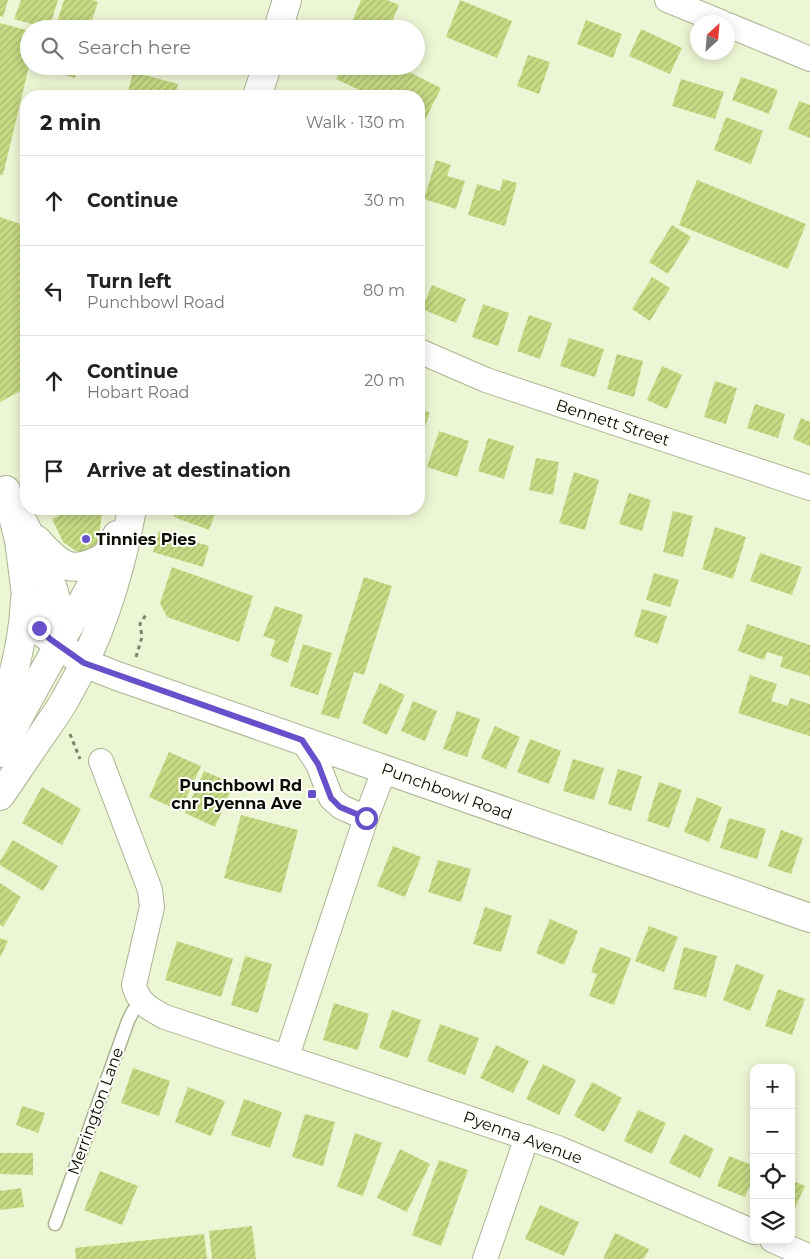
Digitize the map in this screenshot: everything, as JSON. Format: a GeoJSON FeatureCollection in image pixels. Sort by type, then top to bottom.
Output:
{"type":"FeatureCollection","features":[{"type":"Feature","properties":{"kind":"main road"},"geometry":{"type":"LineString","coordinates":[[281,20],[287,0]]}},
{"type":"Feature","properties":{"kind":"main road"},"geometry":{"type":"LineString","coordinates":[[260,90],[264,75]]}},
{"type":"Feature","properties":{"kind":"main road"},"geometry":{"type":"LineString","coordinates":[[3,484],[36,546],[58,609],[59,646],[57,673],[54,692],[40,737]]}},
{"type":"Feature","properties":{"kind":"main road"},"geometry":{"type":"LineString","coordinates":[[0,715],[10,690],[23,635],[26,595],[20,540],[3,484]]}},
{"type":"Feature","properties":{"kind":"main road"},"geometry":{"type":"LineString","coordinates":[[0,753],[29,696],[59,646],[125,515]]}},
{"type":"Feature","properties":{"kind":"main road"},"geometry":{"type":"LineString","coordinates":[[0,796],[67,698],[84,663],[104,619],[116,582],[131,515]]}},
{"type":"Feature","properties":{"kind":"main road"},"geometry":{"type":"LineString","coordinates":[[25,526],[54,559],[63,564],[74,567],[84,566],[93,564],[106,556]]}},
{"type":"Feature","properties":{"kind":"main road","name":"Punchbowl Road"},"geometry":{"type":"LineString","coordinates":[[26,595],[34,618],[44,634],[84,663],[810,918]]}},
{"type":"Feature","properties":{"kind":"street"},"geometry":{"type":"LineString","coordinates":[[667,0],[704,15]]}},
{"type":"Feature","properties":{"kind":"street"},"geometry":{"type":"LineString","coordinates":[[735,28],[810,59]]}},
{"type":"Feature","properties":{"kind":"street","name":"Bennett Street"},"geometry":{"type":"LineString","coordinates":[[425,354],[486,380],[810,488]]}},
{"type":"Feature","properties":{"kind":"street"},"geometry":{"type":"LineString","coordinates":[[302,740],[318,764],[331,798],[340,807],[366,818]]}},
{"type":"Feature","properties":{"kind":"street"},"geometry":{"type":"LineString","coordinates":[[91,761],[150,890],[152,907],[134,985],[136,994],[142,1002]]}},
{"type":"Feature","properties":{"kind":"street"},"geometry":{"type":"LineString","coordinates":[[287,1056],[384,768]]}},
{"type":"Feature","properties":{"kind":"street","name":"Pyenna Avenue"},"geometry":{"type":"LineString","coordinates":[[142,1002],[147,1007],[165,1016],[558,1148],[750,1230]]}},
{"type":"Feature","properties":{"kind":"street"},"geometry":{"type":"LineString","coordinates":[[485,1259],[527,1137]]}},
{"type":"Feature","properties":{"kind":"street"},"geometry":{"type":"LineString","coordinates":[[782,1244],[810,1256]]}},
{"type":"Feature","properties":{"kind":"lane","name":"Merrington Lane"},"geometry":{"type":"LineString","coordinates":[[54,1224],[128,1021],[133,1011],[142,1002]]}},
{"type":"Feature","properties":{"kind":"path"},"geometry":{"type":"LineString","coordinates":[[135,658],[142,637],[140,624],[147,613]]}},
{"type":"Feature","properties":{"kind":"path"},"geometry":{"type":"LineString","coordinates":[[68,729],[91,761]]}},
{"type":"Feature","properties":{"kind":"building"},"geometry":{"type":"Polygon","coordinates":[[[0,0],[8,0],[3,17],[0,16],[0,0]]]}},
{"type":"Feature","properties":{"kind":"building"},"geometry":{"type":"Polygon","coordinates":[[[21,0],[58,0],[52,20],[20,21],[14,19],[21,0]]]}},
{"type":"Feature","properties":{"kind":"building"},"geometry":{"type":"Polygon","coordinates":[[[64,0],[93,0],[98,2],[92,20],[58,20],[64,0]]]}},
{"type":"Feature","properties":{"kind":"building"},"geometry":{"type":"Polygon","coordinates":[[[361,0],[387,0],[399,5],[393,20],[353,20],[361,0]]]}},
{"type":"Feature","properties":{"kind":"building"},"geometry":{"type":"Polygon","coordinates":[[[460,0],[512,21],[497,58],[446,37],[460,0]]]}},
{"type":"Feature","properties":{"kind":"building"},"geometry":{"type":"Polygon","coordinates":[[[586,20],[622,34],[613,58],[577,44],[586,20]]]}},
{"type":"Feature","properties":{"kind":"building"},"geometry":{"type":"Polygon","coordinates":[[[0,23],[20,29],[20,75],[27,75],[23,90],[20,90],[20,104],[3,175],[0,175],[0,23]]]}},
{"type":"Feature","properties":{"kind":"building"},"geometry":{"type":"Polygon","coordinates":[[[641,29],[682,48],[670,74],[629,56],[641,29]]]}},
{"type":"Feature","properties":{"kind":"building"},"geometry":{"type":"Polygon","coordinates":[[[528,55],[550,62],[539,94],[517,86],[528,55]]]}},
{"type":"Feature","properties":{"kind":"building"},"geometry":{"type":"Polygon","coordinates":[[[64,75],[76,75],[75,78],[64,75]]]}},
{"type":"Feature","properties":{"kind":"building"},"geometry":{"type":"Polygon","coordinates":[[[132,75],[144,75],[178,84],[176,90],[128,90],[132,75]]]}},
{"type":"Feature","properties":{"kind":"building"},"geometry":{"type":"Polygon","coordinates":[[[338,75],[415,75],[441,88],[425,120],[425,90],[359,90],[336,79],[338,75]]]}},
{"type":"Feature","properties":{"kind":"building"},"geometry":{"type":"Polygon","coordinates":[[[741,77],[778,90],[769,114],[732,100],[741,77]]]}},
{"type":"Feature","properties":{"kind":"building"},"geometry":{"type":"Polygon","coordinates":[[[681,79],[724,92],[715,119],[672,106],[681,79]]]}},
{"type":"Feature","properties":{"kind":"building"},"geometry":{"type":"Polygon","coordinates":[[[799,101],[810,105],[810,138],[788,129],[799,101]]]}},
{"type":"Feature","properties":{"kind":"building"},"geometry":{"type":"Polygon","coordinates":[[[726,117],[763,131],[751,164],[714,150],[726,117]]]}},
{"type":"Feature","properties":{"kind":"building"},"geometry":{"type":"Polygon","coordinates":[[[436,160],[451,165],[447,176],[465,181],[456,209],[425,199],[436,160]]]}},
{"type":"Feature","properties":{"kind":"building"},"geometry":{"type":"Polygon","coordinates":[[[503,179],[517,183],[505,226],[468,215],[477,184],[500,191],[503,179]]]}},
{"type":"Feature","properties":{"kind":"building"},"geometry":{"type":"Polygon","coordinates":[[[697,180],[806,224],[788,269],[679,225],[697,180]]]}},
{"type":"Feature","properties":{"kind":"building"},"geometry":{"type":"Polygon","coordinates":[[[0,217],[20,224],[20,391],[0,402],[0,217]]]}},
{"type":"Feature","properties":{"kind":"building"},"geometry":{"type":"Polygon","coordinates":[[[672,225],[691,237],[668,274],[649,262],[672,225]]]}},
{"type":"Feature","properties":{"kind":"building"},"geometry":{"type":"Polygon","coordinates":[[[652,277],[670,288],[650,321],[632,309],[652,277]]]}},
{"type":"Feature","properties":{"kind":"building"},"geometry":{"type":"Polygon","coordinates":[[[432,285],[466,299],[456,323],[425,310],[425,302],[432,285]]]}},
{"type":"Feature","properties":{"kind":"building"},"geometry":{"type":"Polygon","coordinates":[[[483,304],[509,313],[498,346],[472,337],[483,304]]]}},
{"type":"Feature","properties":{"kind":"building"},"geometry":{"type":"Polygon","coordinates":[[[529,315],[552,323],[540,359],[517,351],[529,315]]]}},
{"type":"Feature","properties":{"kind":"building"},"geometry":{"type":"Polygon","coordinates":[[[569,338],[604,349],[595,377],[560,366],[569,338]]]}},
{"type":"Feature","properties":{"kind":"building"},"geometry":{"type":"Polygon","coordinates":[[[617,354],[643,361],[634,397],[607,389],[617,354]]]}},
{"type":"Feature","properties":{"kind":"building"},"geometry":{"type":"Polygon","coordinates":[[[662,366],[682,375],[667,409],[647,400],[662,366]]]}},
{"type":"Feature","properties":{"kind":"building"},"geometry":{"type":"Polygon","coordinates":[[[715,381],[737,388],[726,424],[704,417],[715,381]]]}},
{"type":"Feature","properties":{"kind":"building"},"geometry":{"type":"Polygon","coordinates":[[[755,404],[785,414],[778,438],[747,428],[755,404]]]}},
{"type":"Feature","properties":{"kind":"building"},"geometry":{"type":"Polygon","coordinates":[[[425,411],[430,413],[425,426],[425,411]]]}},
{"type":"Feature","properties":{"kind":"building"},"geometry":{"type":"Polygon","coordinates":[[[801,418],[810,422],[810,446],[793,439],[801,418]]]}},
{"type":"Feature","properties":{"kind":"building"},"geometry":{"type":"Polygon","coordinates":[[[439,431],[469,441],[457,477],[427,467],[439,431]]]}},
{"type":"Feature","properties":{"kind":"building"},"geometry":{"type":"Polygon","coordinates":[[[488,438],[514,446],[504,479],[478,471],[488,438]]]}},
{"type":"Feature","properties":{"kind":"building"},"geometry":{"type":"Polygon","coordinates":[[[536,458],[559,462],[553,495],[529,490],[536,458]]]}},
{"type":"Feature","properties":{"kind":"building"},"geometry":{"type":"Polygon","coordinates":[[[574,472],[599,480],[585,530],[559,523],[574,472]]]}},
{"type":"Feature","properties":{"kind":"building"},"geometry":{"type":"Polygon","coordinates":[[[629,493],[651,500],[642,531],[619,524],[629,493]]]}},
{"type":"Feature","properties":{"kind":"building"},"geometry":{"type":"Polygon","coordinates":[[[673,511],[693,516],[683,557],[663,552],[673,511]]]}},
{"type":"Feature","properties":{"kind":"building"},"geometry":{"type":"Polygon","coordinates":[[[60,515],[102,515],[98,543],[87,553],[76,551],[63,542],[52,519],[60,515]]]}},
{"type":"Feature","properties":{"kind":"building"},"geometry":{"type":"Polygon","coordinates":[[[175,515],[215,515],[209,530],[174,517],[175,515]]]}},
{"type":"Feature","properties":{"kind":"building"},"geometry":{"type":"Polygon","coordinates":[[[715,527],[746,537],[733,579],[702,569],[715,527]]]}},
{"type":"Feature","properties":{"kind":"building"},"geometry":{"type":"Polygon","coordinates":[[[159,531],[209,546],[203,567],[153,552],[159,531]]]}},
{"type":"Feature","properties":{"kind":"building"},"geometry":{"type":"Polygon","coordinates":[[[760,553],[802,567],[792,595],[750,581],[760,553]]]}},
{"type":"Feature","properties":{"kind":"building"},"geometry":{"type":"Polygon","coordinates":[[[172,567],[253,596],[239,642],[167,617],[160,603],[172,567]]]}},
{"type":"Feature","properties":{"kind":"building"},"geometry":{"type":"Polygon","coordinates":[[[654,573],[679,580],[670,607],[646,600],[654,573]]]}},
{"type":"Feature","properties":{"kind":"building"},"geometry":{"type":"Polygon","coordinates":[[[364,577],[392,586],[364,675],[354,672],[339,719],[321,714],[364,577]]]}},
{"type":"Feature","properties":{"kind":"building"},"geometry":{"type":"Polygon","coordinates":[[[275,606],[303,615],[288,663],[270,656],[275,640],[263,636],[275,606]]]}},
{"type":"Feature","properties":{"kind":"building"},"geometry":{"type":"Polygon","coordinates":[[[642,609],[667,616],[658,644],[634,636],[642,609]]]}},
{"type":"Feature","properties":{"kind":"building"},"geometry":{"type":"Polygon","coordinates":[[[747,624],[810,645],[810,676],[780,667],[783,657],[767,652],[764,660],[738,651],[747,624]]]}},
{"type":"Feature","properties":{"kind":"building"},"geometry":{"type":"Polygon","coordinates":[[[303,644],[332,653],[318,695],[290,686],[303,644]]]}},
{"type":"Feature","properties":{"kind":"building"},"geometry":{"type":"Polygon","coordinates":[[[750,675],[777,684],[771,701],[788,706],[790,698],[810,704],[810,736],[738,713],[750,675]]]}},
{"type":"Feature","properties":{"kind":"building"},"geometry":{"type":"Polygon","coordinates":[[[380,683],[405,695],[387,735],[362,723],[380,683]]]}},
{"type":"Feature","properties":{"kind":"building"},"geometry":{"type":"Polygon","coordinates":[[[413,701],[437,711],[425,741],[401,731],[413,701]]]}},
{"type":"Feature","properties":{"kind":"building"},"geometry":{"type":"Polygon","coordinates":[[[457,711],[480,719],[467,757],[443,749],[457,711]]]}},
{"type":"Feature","properties":{"kind":"building"},"geometry":{"type":"Polygon","coordinates":[[[495,726],[520,737],[506,769],[481,758],[495,726]]]}},
{"type":"Feature","properties":{"kind":"building"},"geometry":{"type":"Polygon","coordinates":[[[530,739],[561,751],[549,784],[517,772],[530,739]]]}},
{"type":"Feature","properties":{"kind":"building"},"geometry":{"type":"Polygon","coordinates":[[[169,752],[201,766],[180,811],[149,797],[169,752]]]}},
{"type":"Feature","properties":{"kind":"building"},"geometry":{"type":"Polygon","coordinates":[[[573,759],[604,768],[594,800],[563,791],[573,759]]]}},
{"type":"Feature","properties":{"kind":"building"},"geometry":{"type":"Polygon","coordinates":[[[618,769],[642,776],[631,811],[608,804],[618,769]]]}},
{"type":"Feature","properties":{"kind":"building"},"geometry":{"type":"Polygon","coordinates":[[[204,771],[234,784],[215,827],[185,813],[204,771]]]}},
{"type":"Feature","properties":{"kind":"building"},"geometry":{"type":"Polygon","coordinates":[[[659,782],[682,790],[669,828],[647,821],[659,782]]]}},
{"type":"Feature","properties":{"kind":"building"},"geometry":{"type":"Polygon","coordinates":[[[42,787],[81,809],[62,845],[22,823],[42,787]]]}},
{"type":"Feature","properties":{"kind":"building"},"geometry":{"type":"Polygon","coordinates":[[[697,797],[722,807],[709,842],[684,832],[697,797]]]}},
{"type":"Feature","properties":{"kind":"building"},"geometry":{"type":"Polygon","coordinates":[[[241,815],[298,830],[281,893],[224,878],[241,815]]]}},
{"type":"Feature","properties":{"kind":"building"},"geometry":{"type":"Polygon","coordinates":[[[729,818],[766,829],[757,859],[720,848],[729,818]]]}},
{"type":"Feature","properties":{"kind":"building"},"geometry":{"type":"Polygon","coordinates":[[[781,830],[803,838],[791,874],[768,866],[781,830]]]}},
{"type":"Feature","properties":{"kind":"building"},"geometry":{"type":"Polygon","coordinates":[[[13,840],[58,866],[43,891],[0,865],[0,861],[13,840]]]}},
{"type":"Feature","properties":{"kind":"building"},"geometry":{"type":"Polygon","coordinates":[[[393,846],[421,857],[405,897],[377,886],[393,846]]]}},
{"type":"Feature","properties":{"kind":"building"},"geometry":{"type":"Polygon","coordinates":[[[438,860],[471,869],[461,902],[428,892],[438,860]]]}},
{"type":"Feature","properties":{"kind":"building"},"geometry":{"type":"Polygon","coordinates":[[[0,883],[21,897],[3,927],[0,925],[0,883]]]}},
{"type":"Feature","properties":{"kind":"building"},"geometry":{"type":"Polygon","coordinates":[[[485,907],[512,916],[501,952],[473,944],[485,907]]]}},
{"type":"Feature","properties":{"kind":"building"},"geometry":{"type":"Polygon","coordinates":[[[550,919],[578,931],[564,965],[536,953],[550,919]]]}},
{"type":"Feature","properties":{"kind":"building"},"geometry":{"type":"Polygon","coordinates":[[[649,926],[678,937],[664,972],[635,961],[649,926]]]}},
{"type":"Feature","properties":{"kind":"building"},"geometry":{"type":"Polygon","coordinates":[[[0,938],[8,941],[0,958],[0,938]]]}},
{"type":"Feature","properties":{"kind":"building"},"geometry":{"type":"Polygon","coordinates":[[[177,941],[233,959],[221,997],[165,980],[177,941]]]}},
{"type":"Feature","properties":{"kind":"building"},"geometry":{"type":"Polygon","coordinates":[[[600,947],[631,958],[614,1005],[589,996],[597,974],[591,972],[600,947]]]}},
{"type":"Feature","properties":{"kind":"building"},"geometry":{"type":"Polygon","coordinates":[[[684,947],[717,956],[706,997],[673,989],[684,947]]]}},
{"type":"Feature","properties":{"kind":"building"},"geometry":{"type":"Polygon","coordinates":[[[245,956],[272,964],[258,1013],[231,1005],[245,956]]]}},
{"type":"Feature","properties":{"kind":"building"},"geometry":{"type":"Polygon","coordinates":[[[736,964],[764,975],[750,1011],[723,1000],[736,964]]]}},
{"type":"Feature","properties":{"kind":"building"},"geometry":{"type":"Polygon","coordinates":[[[778,989],[805,999],[792,1035],[765,1026],[778,989]]]}},
{"type":"Feature","properties":{"kind":"building"},"geometry":{"type":"Polygon","coordinates":[[[334,1003],[369,1014],[358,1050],[323,1040],[334,1003]]]}},
{"type":"Feature","properties":{"kind":"building"},"geometry":{"type":"Polygon","coordinates":[[[392,1010],[421,1020],[408,1058],[379,1048],[392,1010]]]}},
{"type":"Feature","properties":{"kind":"building"},"geometry":{"type":"Polygon","coordinates":[[[440,1024],[479,1038],[465,1075],[427,1061],[440,1024]]]}},
{"type":"Feature","properties":{"kind":"building"},"geometry":{"type":"Polygon","coordinates":[[[496,1045],[529,1061],[513,1093],[480,1078],[496,1045]]]}},
{"type":"Feature","properties":{"kind":"building"},"geometry":{"type":"Polygon","coordinates":[[[543,1064],[576,1080],[559,1115],[526,1099],[543,1064]]]}},
{"type":"Feature","properties":{"kind":"building"},"geometry":{"type":"Polygon","coordinates":[[[133,1068],[170,1081],[159,1116],[121,1103],[133,1068]]]}},
{"type":"Feature","properties":{"kind":"building"},"geometry":{"type":"Polygon","coordinates":[[[592,1082],[622,1098],[604,1132],[574,1116],[592,1082]]]}},
{"type":"Feature","properties":{"kind":"building"},"geometry":{"type":"Polygon","coordinates":[[[188,1087],[225,1101],[211,1136],[175,1122],[188,1087]]]}},
{"type":"Feature","properties":{"kind":"building"},"geometry":{"type":"Polygon","coordinates":[[[244,1099],[282,1112],[270,1148],[231,1135],[244,1099]]]}},
{"type":"Feature","properties":{"kind":"building"},"geometry":{"type":"Polygon","coordinates":[[[22,1106],[45,1113],[38,1133],[16,1125],[22,1106]]]}},
{"type":"Feature","properties":{"kind":"building"},"geometry":{"type":"Polygon","coordinates":[[[638,1110],[666,1123],[652,1154],[624,1141],[638,1110]]]}},
{"type":"Feature","properties":{"kind":"building"},"geometry":{"type":"Polygon","coordinates":[[[305,1114],[335,1122],[323,1166],[292,1157],[305,1114]]]}},
{"type":"Feature","properties":{"kind":"building"},"geometry":{"type":"Polygon","coordinates":[[[355,1133],[382,1143],[363,1196],[337,1187],[355,1133]]]}},
{"type":"Feature","properties":{"kind":"building"},"geometry":{"type":"Polygon","coordinates":[[[684,1134],[714,1149],[700,1178],[669,1163],[684,1134]]]}},
{"type":"Feature","properties":{"kind":"building"},"geometry":{"type":"Polygon","coordinates":[[[400,1149],[430,1164],[407,1212],[377,1198],[400,1149]]]}},
{"type":"Feature","properties":{"kind":"building"},"geometry":{"type":"Polygon","coordinates":[[[0,1153],[33,1153],[33,1175],[0,1174],[0,1153]]]}},
{"type":"Feature","properties":{"kind":"building"},"geometry":{"type":"Polygon","coordinates":[[[729,1156],[750,1164],[750,1186],[745,1197],[717,1186],[729,1156]]]}},
{"type":"Feature","properties":{"kind":"building"},"geometry":{"type":"Polygon","coordinates":[[[439,1160],[468,1170],[441,1246],[412,1235],[439,1160]]]}},
{"type":"Feature","properties":{"kind":"building"},"geometry":{"type":"Polygon","coordinates":[[[100,1171],[138,1186],[122,1225],[84,1210],[100,1171]]]}},
{"type":"Feature","properties":{"kind":"building"},"geometry":{"type":"Polygon","coordinates":[[[795,1182],[805,1186],[795,1208],[795,1182]]]}},
{"type":"Feature","properties":{"kind":"building"},"geometry":{"type":"Polygon","coordinates":[[[21,1188],[24,1207],[0,1210],[0,1191],[21,1188]]]}},
{"type":"Feature","properties":{"kind":"building"},"geometry":{"type":"Polygon","coordinates":[[[540,1205],[579,1222],[564,1256],[525,1239],[540,1205]]]}},
{"type":"Feature","properties":{"kind":"building"},"geometry":{"type":"Polygon","coordinates":[[[252,1226],[256,1259],[212,1259],[209,1231],[252,1226]]]}},
{"type":"Feature","properties":{"kind":"building"},"geometry":{"type":"Polygon","coordinates":[[[615,1233],[649,1249],[644,1259],[603,1259],[615,1233]]]}},
{"type":"Feature","properties":{"kind":"building"},"geometry":{"type":"Polygon","coordinates":[[[204,1234],[207,1259],[76,1259],[75,1248],[204,1234]]]}},
{"type":"Feature","properties":{"kind":"place","name":"Tinnies Pies"},"geometry":{"type":"Point","coordinates":[86,539]}},
{"type":"Feature","properties":{"kind":"place","name":"Punchbowl Rd cnr Pyenna Ave"},"geometry":{"type":"Point","coordinates":[312,794]}},
{"type":"Feature","properties":{"kind":"route"},"geometry":{"type":"LineString","coordinates":[[39,628],[50,639],[84,663],[302,740],[318,764],[331,798],[340,807],[366,818]]}}]}
